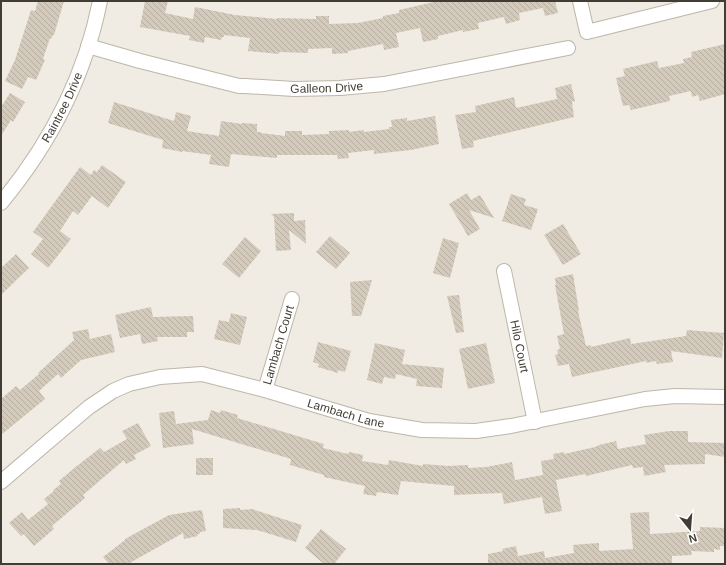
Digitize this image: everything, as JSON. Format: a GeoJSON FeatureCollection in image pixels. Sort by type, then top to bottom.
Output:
{"type":"FeatureCollection","features":[{"type":"Feature","properties":{"kind":"street","name":"Raintree Drive"},"geometry":{"type":"LineString","coordinates":[[1,203],[42,148],[58,120],[75,84],[88,46],[100,1]]}},
{"type":"Feature","properties":{"kind":"street"},"geometry":{"type":"LineString","coordinates":[[580,1],[587,32],[712,1]]}},
{"type":"Feature","properties":{"kind":"street","name":"Galleon Drive"},"geometry":{"type":"LineString","coordinates":[[88,46],[239,86],[294,89],[340,88],[384,84],[568,48]]}},
{"type":"Feature","properties":{"kind":"street","name":"Hilo Court"},"geometry":{"type":"LineString","coordinates":[[504,271],[535,422]]}},
{"type":"Feature","properties":{"kind":"street","name":"Lambach Court"},"geometry":{"type":"LineString","coordinates":[[265,390],[292,299]]}},
{"type":"Feature","properties":{"kind":"street","name":"Lambach Lane"},"geometry":{"type":"LineString","coordinates":[[1,482],[89,407],[113,391],[128,384],[160,377],[202,374],[265,390],[369,421],[422,430],[476,431],[535,422],[645,400],[675,396],[725,397]]}},
{"type":"Feature","properties":{"kind":"building"},"geometry":{"type":"Polygon","coordinates":[[[38,1],[64,1],[54,35],[51,39],[50,38],[43,59],[45,60],[36,80],[28,77],[22,89],[5,81],[15,60],[31,10],[35,11],[38,1]]]}},
{"type":"Feature","properties":{"kind":"building"},"geometry":{"type":"Polygon","coordinates":[[[145,1],[168,1],[165,13],[193,19],[195,7],[235,15],[277,19],[316,19],[316,16],[329,16],[329,24],[358,23],[383,18],[383,16],[399,13],[399,10],[438,1],[555,1],[558,13],[545,16],[543,8],[519,13],[520,20],[506,24],[504,17],[478,23],[479,29],[463,32],[463,30],[438,36],[438,39],[423,42],[420,28],[396,33],[399,47],[384,50],[383,44],[348,51],[348,53],[332,54],[332,48],[308,49],[308,53],[279,52],[279,54],[248,51],[250,38],[224,35],[221,40],[205,37],[204,43],[189,40],[190,36],[140,27],[145,1]]]}},
{"type":"Feature","properties":{"kind":"building"},"geometry":{"type":"Polygon","coordinates":[[[725,44],[725,94],[700,101],[698,95],[692,97],[691,91],[669,96],[670,101],[631,110],[629,105],[623,106],[616,78],[625,76],[623,69],[657,61],[659,68],[684,63],[683,59],[692,57],[691,52],[725,44]]]}},
{"type":"Feature","properties":{"kind":"building"},"geometry":{"type":"Polygon","coordinates":[[[571,84],[575,101],[572,102],[574,117],[473,141],[474,147],[462,149],[455,115],[476,112],[475,106],[514,97],[516,108],[557,99],[555,88],[571,84]]]}},
{"type":"Feature","properties":{"kind":"building"},"geometry":{"type":"Polygon","coordinates":[[[10,93],[25,102],[13,122],[11,120],[1,136],[1,107],[10,93]]]}},
{"type":"Feature","properties":{"kind":"building"},"geometry":{"type":"Polygon","coordinates":[[[114,102],[174,121],[176,112],[191,116],[187,131],[219,136],[221,121],[242,124],[257,124],[257,132],[285,136],[285,131],[302,131],[302,135],[329,134],[329,131],[349,130],[349,132],[364,130],[364,132],[389,129],[389,127],[392,127],[391,120],[407,118],[407,121],[435,116],[439,144],[411,150],[374,154],[374,150],[348,153],[349,158],[338,159],[337,155],[277,155],[277,158],[231,154],[229,167],[209,164],[211,155],[162,148],[163,140],[108,123],[114,102]]]}},
{"type":"Feature","properties":{"kind":"building"},"geometry":{"type":"Polygon","coordinates":[[[102,165],[126,182],[108,208],[92,196],[78,215],[73,211],[60,231],[71,239],[48,268],[31,254],[43,239],[33,232],[80,167],[91,175],[94,170],[97,172],[102,165]]]}},
{"type":"Feature","properties":{"kind":"building"},"geometry":{"type":"Polygon","coordinates":[[[467,193],[471,200],[480,195],[494,218],[469,210],[480,229],[468,236],[449,204],[467,193]]]}},
{"type":"Feature","properties":{"kind":"building"},"geometry":{"type":"Polygon","coordinates":[[[511,194],[526,199],[524,205],[538,209],[531,230],[502,221],[511,194]]]}},
{"type":"Feature","properties":{"kind":"building"},"geometry":{"type":"Polygon","coordinates":[[[294,213],[294,221],[305,220],[306,244],[289,230],[291,250],[276,251],[274,217],[271,214],[294,213]]]}},
{"type":"Feature","properties":{"kind":"building"},"geometry":{"type":"Polygon","coordinates":[[[563,224],[581,254],[563,265],[544,235],[563,224]]]}},
{"type":"Feature","properties":{"kind":"building"},"geometry":{"type":"Polygon","coordinates":[[[330,236],[350,253],[336,269],[316,252],[330,236]]]}},
{"type":"Feature","properties":{"kind":"building"},"geometry":{"type":"Polygon","coordinates":[[[245,237],[261,251],[239,278],[222,264],[245,237]]]}},
{"type":"Feature","properties":{"kind":"building"},"geometry":{"type":"Polygon","coordinates":[[[443,238],[459,243],[450,278],[433,273],[443,238]]]}},
{"type":"Feature","properties":{"kind":"building"},"geometry":{"type":"Polygon","coordinates":[[[16,254],[29,268],[1,295],[1,268],[16,254]]]}},
{"type":"Feature","properties":{"kind":"building"},"geometry":{"type":"Polygon","coordinates":[[[573,274],[578,311],[586,346],[591,345],[591,347],[630,338],[631,344],[686,336],[687,330],[724,333],[722,358],[671,351],[673,362],[657,364],[656,361],[646,363],[646,361],[572,377],[569,364],[558,366],[555,355],[558,354],[557,350],[560,349],[557,336],[564,334],[555,278],[573,274]]]}},
{"type":"Feature","properties":{"kind":"building"},"geometry":{"type":"Polygon","coordinates":[[[372,280],[361,316],[352,316],[350,282],[372,280]]]}},
{"type":"Feature","properties":{"kind":"building"},"geometry":{"type":"Polygon","coordinates":[[[459,295],[464,332],[456,333],[447,296],[459,295]]]}},
{"type":"Feature","properties":{"kind":"building"},"geometry":{"type":"Polygon","coordinates":[[[151,307],[153,317],[193,316],[194,332],[187,332],[187,337],[157,337],[158,341],[142,344],[140,334],[120,338],[115,315],[151,307]]]}},
{"type":"Feature","properties":{"kind":"building"},"geometry":{"type":"Polygon","coordinates":[[[231,313],[247,317],[240,345],[214,339],[219,320],[229,322],[231,313]]]}},
{"type":"Feature","properties":{"kind":"building"},"geometry":{"type":"Polygon","coordinates":[[[88,329],[90,339],[111,334],[115,352],[81,360],[61,378],[58,374],[39,391],[45,399],[1,435],[1,399],[16,386],[20,390],[39,374],[38,373],[74,340],[72,332],[88,329]]]}},
{"type":"Feature","properties":{"kind":"building"},"geometry":{"type":"Polygon","coordinates":[[[318,342],[351,351],[345,372],[338,370],[338,373],[318,367],[319,364],[313,362],[318,342]]]}},
{"type":"Feature","properties":{"kind":"building"},"geometry":{"type":"Polygon","coordinates":[[[375,343],[405,350],[402,364],[444,368],[442,388],[416,386],[417,379],[396,374],[395,379],[384,377],[382,384],[367,380],[375,343]]]}},
{"type":"Feature","properties":{"kind":"building"},"geometry":{"type":"Polygon","coordinates":[[[486,343],[495,383],[468,389],[459,349],[486,343]]]}},
{"type":"Feature","properties":{"kind":"building"},"geometry":{"type":"Polygon","coordinates":[[[211,410],[220,413],[221,410],[238,415],[237,418],[324,444],[323,448],[348,454],[349,452],[363,455],[362,461],[388,465],[389,460],[423,466],[423,464],[448,466],[468,465],[468,468],[486,467],[512,462],[515,480],[543,475],[541,461],[554,459],[553,454],[564,452],[564,454],[616,441],[618,449],[646,444],[644,435],[669,431],[688,431],[688,442],[725,443],[725,457],[705,454],[705,464],[664,465],[666,472],[644,476],[643,467],[633,468],[632,465],[586,476],[585,474],[556,480],[562,511],[545,514],[542,497],[504,504],[502,493],[454,495],[454,486],[401,481],[398,495],[377,492],[376,496],[363,494],[365,486],[324,477],[324,475],[290,465],[291,459],[192,429],[194,444],[163,448],[159,413],[174,411],[176,424],[208,420],[211,410]]]}},
{"type":"Feature","properties":{"kind":"building"},"geometry":{"type":"Polygon","coordinates":[[[138,423],[151,446],[134,455],[136,459],[126,464],[124,460],[83,495],[85,498],[52,526],[54,529],[34,546],[24,534],[21,536],[9,523],[22,512],[28,520],[48,504],[44,499],[61,484],[59,481],[100,448],[104,452],[127,439],[122,431],[138,423]]]}},
{"type":"Feature","properties":{"kind":"building"},"geometry":{"type":"Polygon","coordinates":[[[196,458],[213,458],[213,475],[196,475],[196,458]]]}},
{"type":"Feature","properties":{"kind":"building"},"geometry":{"type":"Polygon","coordinates":[[[240,508],[240,510],[252,509],[302,525],[296,542],[257,530],[223,528],[223,509],[240,508]]]}},
{"type":"Feature","properties":{"kind":"building"},"geometry":{"type":"Polygon","coordinates":[[[202,510],[206,531],[200,532],[200,534],[197,534],[198,536],[184,539],[183,533],[128,564],[109,564],[103,557],[125,539],[169,515],[202,510]]]}},
{"type":"Feature","properties":{"kind":"building"},"geometry":{"type":"Polygon","coordinates":[[[649,512],[650,534],[700,531],[700,527],[725,528],[725,546],[720,546],[720,550],[714,549],[714,552],[691,551],[692,555],[672,556],[672,564],[488,564],[488,554],[503,551],[502,549],[516,546],[518,556],[544,551],[545,558],[574,553],[573,545],[599,543],[599,551],[633,549],[630,513],[649,512]]]}},
{"type":"Feature","properties":{"kind":"building"},"geometry":{"type":"Polygon","coordinates":[[[321,529],[346,549],[334,564],[324,564],[305,548],[321,529]]]}}]}
